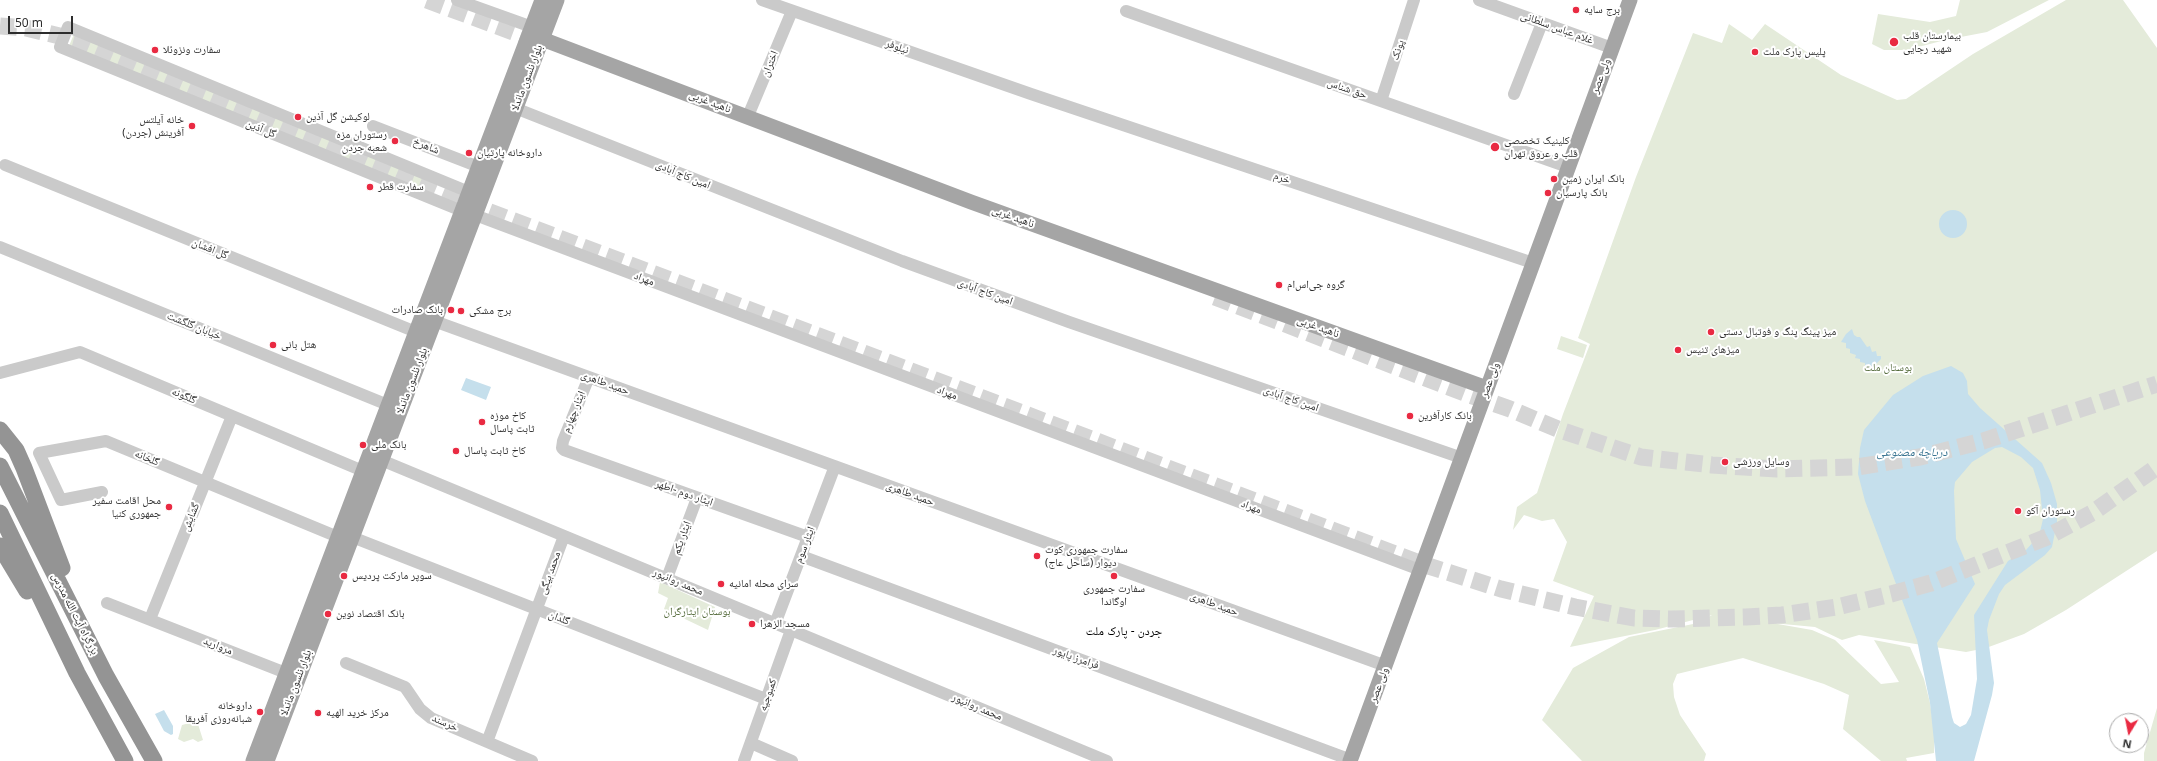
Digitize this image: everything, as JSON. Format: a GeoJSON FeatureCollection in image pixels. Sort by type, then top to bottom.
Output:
{"type":"FeatureCollection","features":[{"type":"Feature","properties":{"kind":"highway"},"geometry":{"type":"LineString","coordinates":[[0,430],[16,450],[24,468],[64,572],[81,627]]}},
{"type":"Feature","properties":{"kind":"highway","name":"بزرگراه آیت الله مدرس"},"geometry":{"type":"LineString","coordinates":[[0,466],[81,627],[154,761]]}},
{"type":"Feature","properties":{"kind":"highway","name":"بزرگراه آیت الله مدرس"},"geometry":{"type":"LineString","coordinates":[[0,513],[60,638],[125,761]]}},
{"type":"Feature","properties":{"kind":"highway"},"geometry":{"type":"LineString","coordinates":[[0,546],[23,586],[60,638]]}},
{"type":"Feature","properties":{"kind":"main road","name":"بلوار نلسون ماندلا"},"geometry":{"type":"LineString","coordinates":[[264,761],[345,537],[363,471],[434,321],[468,213],[469,192],[542,0]]}},
{"type":"Feature","properties":{"kind":"main road","name":"بلوار نلسون ماندلا"},"geometry":{"type":"LineString","coordinates":[[264,761],[286,674],[345,537],[381,460],[416,332],[515,108],[557,0]]}},
{"type":"Feature","properties":{"kind":"main road","name":"ولی عصر"},"geometry":{"type":"LineString","coordinates":[[1351,760],[1630,0]]}},
{"type":"Feature","properties":{"kind":"main road","name":"ناهید غربی"},"geometry":{"type":"LineString","coordinates":[[542,39],[971,202],[1488,388]]}},
{"type":"Feature","properties":{"kind":"street"},"geometry":{"type":"LineString","coordinates":[[457,0],[532,27]]}},
{"type":"Feature","properties":{"kind":"street","name":"نیلوفر"},"geometry":{"type":"LineString","coordinates":[[762,0],[1031,94]]}},
{"type":"Feature","properties":{"kind":"street","name":"پونک"},"geometry":{"type":"LineString","coordinates":[[1381,101],[1414,0]]}},
{"type":"Feature","properties":{"kind":"street","name":"غلام عباس سلطانی"},"geometry":{"type":"LineString","coordinates":[[1479,0],[1612,48]]}},
{"type":"Feature","properties":{"kind":"street","name":"اختران"},"geometry":{"type":"LineString","coordinates":[[748,116],[792,11]]}},
{"type":"Feature","properties":{"kind":"street","name":"حق شناس"},"geometry":{"type":"LineString","coordinates":[[1126,11],[1568,167]]}},
{"type":"Feature","properties":{"kind":"street"},"geometry":{"type":"LineString","coordinates":[[1514,94],[1542,23]]}},
{"type":"Feature","properties":{"kind":"street","name":"گل آذین"},"geometry":{"type":"LineString","coordinates":[[468,213],[60,47],[68,27],[469,192]]}},
{"type":"Feature","properties":{"kind":"street"},"geometry":{"type":"LineString","coordinates":[[156,86],[164,66]]}},
{"type":"Feature","properties":{"kind":"street","name":"خرم"},"geometry":{"type":"LineString","coordinates":[[1031,94],[1533,263]]}},
{"type":"Feature","properties":{"kind":"street"},"geometry":{"type":"LineString","coordinates":[[251,125],[259,105]]}},
{"type":"Feature","properties":{"kind":"street","name":"امین کاج آبادی"},"geometry":{"type":"LineString","coordinates":[[515,108],[902,262],[1069,322],[1462,458]]}},
{"type":"Feature","properties":{"kind":"street","name":"شاهرخ"},"geometry":{"type":"LineString","coordinates":[[373,126],[479,167]]}},
{"type":"Feature","properties":{"kind":"street"},"geometry":{"type":"LineString","coordinates":[[348,164],[356,145]]}},
{"type":"Feature","properties":{"kind":"street","name":"گل‌ افشان"},"geometry":{"type":"LineString","coordinates":[[5,165],[416,332]]}},
{"type":"Feature","properties":{"kind":"street","name":"مهراد"},"geometry":{"type":"LineString","coordinates":[[468,213],[1420,570]]}},
{"type":"Feature","properties":{"kind":"street","name":"خیابان گلگشت"},"geometry":{"type":"LineString","coordinates":[[0,247],[394,408]]}},
{"type":"Feature","properties":{"kind":"street","name":"حمید طاهری"},"geometry":{"type":"LineString","coordinates":[[434,321],[1386,666]]}},
{"type":"Feature","properties":{"kind":"street","name":"گلگونه"},"geometry":{"type":"LineString","coordinates":[[0,373],[80,352],[363,471]]}},
{"type":"Feature","properties":{"kind":"street","name":"ایثار چهارم"},"geometry":{"type":"LineString","coordinates":[[562,448],[563,441],[589,377]]}},
{"type":"Feature","properties":{"kind":"street","name":"گشایش"},"geometry":{"type":"LineString","coordinates":[[150,619],[232,416]]}},
{"type":"Feature","properties":{"kind":"street","name":"گلخانه"},"geometry":{"type":"LineString","coordinates":[[102,492],[61,500],[39,453],[106,441],[205,483],[345,537]]}},
{"type":"Feature","properties":{"kind":"street","name":"ایثار دوم -اطهر"},"geometry":{"type":"LineString","coordinates":[[562,448],[568,452],[808,537]]}},
{"type":"Feature","properties":{"kind":"street","name":"محمد روانپور"},"geometry":{"type":"LineString","coordinates":[[381,460],[1107,761]]}},
{"type":"Feature","properties":{"kind":"street","name":"ایثار سوم"},"geometry":{"type":"LineString","coordinates":[[775,624],[835,466]]}},
{"type":"Feature","properties":{"kind":"street","name":"ایثار یکم"},"geometry":{"type":"LineString","coordinates":[[668,578],[696,498]]}},
{"type":"Feature","properties":{"kind":"street","name":"محمد بيگی"},"geometry":{"type":"LineString","coordinates":[[537,610],[564,536]]}},
{"type":"Feature","properties":{"kind":"street","name":"گلدان"},"geometry":{"type":"LineString","coordinates":[[345,537],[766,699]]}},
{"type":"Feature","properties":{"kind":"street","name":"فرامرز پایور"},"geometry":{"type":"LineString","coordinates":[[801,556],[1351,760]]}},
{"type":"Feature","properties":{"kind":"street","name":"مروارید"},"geometry":{"type":"LineString","coordinates":[[107,602],[286,674]]}},
{"type":"Feature","properties":{"kind":"street"},"geometry":{"type":"LineString","coordinates":[[487,742],[537,610]]}},
{"type":"Feature","properties":{"kind":"street","name":"کمبوجیه"},"geometry":{"type":"LineString","coordinates":[[744,761],[791,630]]}},
{"type":"Feature","properties":{"kind":"street","name":"خرسند"},"geometry":{"type":"LineString","coordinates":[[346,663],[404,687],[424,714],[532,761]]}},
{"type":"Feature","properties":{"kind":"street"},"geometry":{"type":"LineString","coordinates":[[751,743],[792,761]]}},
{"type":"Feature","properties":{"kind":"green space"},"geometry":{"type":"Polygon","coordinates":[[[1960,0],[2049,0],[1987,32],[1945,40],[1907,50],[1884,50],[1872,44],[1878,14],[1930,22],[1956,16],[1960,0]]]}},
{"type":"Feature","properties":{"kind":"green space","name":"بوستان ملت"},"geometry":{"type":"Polygon","coordinates":[[[2066,0],[2123,0],[2157,48],[2157,551],[2066,610],[2024,634],[1986,648],[1966,652],[1859,635],[1842,640],[1815,627],[1772,623],[1812,630],[1835,640],[1881,684],[1899,682],[1874,640],[1910,647],[1924,679],[1930,703],[1934,730],[1934,753],[1906,758],[1907,761],[1881,761],[1843,729],[1849,695],[1824,684],[1743,658],[1677,674],[1673,684],[1674,697],[1680,715],[1706,754],[1704,761],[1582,761],[1542,720],[1573,668],[1629,637],[1698,623],[1712,615],[1655,630],[1570,647],[1594,596],[1553,581],[1567,542],[1554,519],[1542,521],[1524,515],[1513,530],[1517,507],[1537,493],[1563,414],[1590,344],[1578,338],[1636,177],[1693,33],[1722,43],[1729,24],[1752,40],[1765,24],[1841,75],[1897,100],[1906,99],[1973,54],[2066,0]]]}},
{"type":"Feature","properties":{"kind":"green space"},"geometry":{"type":"Polygon","coordinates":[[[74,34],[437,183],[432,196],[69,46],[74,34]]]}},
{"type":"Feature","properties":{"kind":"green space"},"geometry":{"type":"Polygon","coordinates":[[[1561,336],[1587,345],[1583,358],[1557,349],[1561,336]]]}},
{"type":"Feature","properties":{"kind":"green space","name":"بوستان ایثارگران"},"geometry":{"type":"Polygon","coordinates":[[[660,582],[715,607],[708,630],[664,609],[668,598],[658,593],[660,582]]]}},
{"type":"Feature","properties":{"kind":"green space"},"geometry":{"type":"Polygon","coordinates":[[[2157,708],[2157,761],[2144,761],[2144,753],[2149,753],[2149,736],[2157,708]]]}},
{"type":"Feature","properties":{"kind":"green space"},"geometry":{"type":"Polygon","coordinates":[[[197,721],[203,740],[198,742],[193,739],[184,742],[178,739],[182,725],[197,721]]]}},
{"type":"Feature","properties":{"kind":"water"},"geometry":{"type":"Polygon","coordinates":[[[1953,210],[1963,214],[1967,224],[1963,234],[1953,238],[1943,234],[1939,224],[1943,214],[1953,210]]]}},
{"type":"Feature","properties":{"kind":"water"},"geometry":{"type":"Polygon","coordinates":[[[1852,329],[1854,335],[1860,337],[1867,347],[1870,346],[1872,352],[1876,351],[1877,356],[1881,356],[1881,359],[1872,368],[1865,367],[1865,363],[1860,362],[1860,359],[1855,358],[1856,355],[1850,353],[1850,349],[1846,348],[1846,343],[1841,342],[1846,334],[1852,329]]]}},
{"type":"Feature","properties":{"kind":"water","name":"دریاچهٔ مصنوعی"},"geometry":{"type":"Polygon","coordinates":[[[1951,366],[1963,373],[1967,381],[1968,394],[1980,408],[2042,463],[2051,483],[2057,504],[2057,522],[2052,547],[2045,555],[2005,585],[1999,594],[1989,620],[1987,630],[1994,683],[1974,761],[1936,761],[1930,703],[1917,640],[1865,501],[1858,474],[1860,448],[1864,430],[1893,395],[1923,376],[1951,366]],[[2002,447],[1995,448],[1972,462],[1955,482],[1956,539],[1975,584],[1937,643],[1952,717],[1954,723],[1960,727],[1966,724],[1971,715],[1977,679],[1974,615],[2008,561],[2026,550],[2035,540],[2040,532],[2043,519],[2040,490],[2033,468],[2021,457],[2002,447]]]}},
{"type":"Feature","properties":{"kind":"water"},"geometry":{"type":"Polygon","coordinates":[[[466,378],[491,387],[486,400],[461,390],[466,378]]]}},
{"type":"Feature","properties":{"kind":"water"},"geometry":{"type":"Polygon","coordinates":[[[164,710],[173,726],[173,734],[171,735],[164,731],[155,714],[164,710]]]}},
{"type":"Feature","properties":{"kind":"tunnel"},"geometry":{"type":"LineString","coordinates":[[427,0],[543,43]]}},
{"type":"Feature","properties":{"kind":"tunnel"},"geometry":{"type":"LineString","coordinates":[[0,26],[26,28],[80,41],[485,210],[1422,564],[1501,589],[1575,607],[1634,618],[1672,619],[1782,615],[1837,607],[1931,583],[2047,537],[2092,513],[2157,467]]}},
{"type":"Feature","properties":{"kind":"tunnel"},"geometry":{"type":"LineString","coordinates":[[1215,297],[1467,394],[1510,409],[1560,430],[1641,457],[1712,465],[1777,469],[1857,467],[1920,457],[1983,441],[2157,384]]}},
{"type":"Feature","properties":{"kind":"place","name":"برج سایه"},"geometry":{"type":"Point","coordinates":[1576,10]}},
{"type":"Feature","properties":{"kind":"place","name":"بیمارستان قلب شهید رجایی"},"geometry":{"type":"Point","coordinates":[1894,42]}},
{"type":"Feature","properties":{"kind":"place","name":"سفارت ونزوئلا"},"geometry":{"type":"Point","coordinates":[155,50]}},
{"type":"Feature","properties":{"kind":"place","name":"پلیس پارک ملت"},"geometry":{"type":"Point","coordinates":[1755,52]}},
{"type":"Feature","properties":{"kind":"place","name":"لوکیشن گل آذین"},"geometry":{"type":"Point","coordinates":[298,117]}},
{"type":"Feature","properties":{"kind":"place","name":"خانه آیلتس آفرینش (جردن)"},"geometry":{"type":"Point","coordinates":[192,126]}},
{"type":"Feature","properties":{"kind":"place","name":"رستوران مزه شعبه جردن"},"geometry":{"type":"Point","coordinates":[395,141]}},
{"type":"Feature","properties":{"kind":"place","name":"کلینیک تخصصی قلب و عروق تهران"},"geometry":{"type":"Point","coordinates":[1495,147]}},
{"type":"Feature","properties":{"kind":"place","name":"داروخانه پارتیان"},"geometry":{"type":"Point","coordinates":[469,153]}},
{"type":"Feature","properties":{"kind":"place","name":"بانک ایران زمین"},"geometry":{"type":"Point","coordinates":[1554,179]}},
{"type":"Feature","properties":{"kind":"place","name":"سفارت قطر"},"geometry":{"type":"Point","coordinates":[370,187]}},
{"type":"Feature","properties":{"kind":"place","name":"بانک پارسیان"},"geometry":{"type":"Point","coordinates":[1548,193]}},
{"type":"Feature","properties":{"kind":"place","name":"گروه جی‌اس‌ام"},"geometry":{"type":"Point","coordinates":[1279,285]}},
{"type":"Feature","properties":{"kind":"place","name":"بانک صادرات"},"geometry":{"type":"Point","coordinates":[451,310]}},
{"type":"Feature","properties":{"kind":"place","name":"برج مشکی"},"geometry":{"type":"Point","coordinates":[461,311]}},
{"type":"Feature","properties":{"kind":"place","name":"میز پینگ پنگ و فوتبال دستی"},"geometry":{"type":"Point","coordinates":[1711,332]}},
{"type":"Feature","properties":{"kind":"place","name":"هتل بانی"},"geometry":{"type":"Point","coordinates":[273,345]}},
{"type":"Feature","properties":{"kind":"place","name":"میزهای تنیس"},"geometry":{"type":"Point","coordinates":[1678,350]}},
{"type":"Feature","properties":{"kind":"place","name":"بانک کارآفرین"},"geometry":{"type":"Point","coordinates":[1410,416]}},
{"type":"Feature","properties":{"kind":"place","name":"کاخ موزه ثابت پاسال"},"geometry":{"type":"Point","coordinates":[482,422]}},
{"type":"Feature","properties":{"kind":"place","name":"بانک ملی"},"geometry":{"type":"Point","coordinates":[363,445]}},
{"type":"Feature","properties":{"kind":"place","name":"کاخ ثابت پاسال"},"geometry":{"type":"Point","coordinates":[456,451]}},
{"type":"Feature","properties":{"kind":"place","name":"وسایل ورزشی"},"geometry":{"type":"Point","coordinates":[1725,462]}},
{"type":"Feature","properties":{"kind":"place","name":"محل اقامت سفیر جمهوری کنیا"},"geometry":{"type":"Point","coordinates":[169,507]}},
{"type":"Feature","properties":{"kind":"place","name":"رستوران آکو"},"geometry":{"type":"Point","coordinates":[2018,511]}},
{"type":"Feature","properties":{"kind":"place","name":"سفارت جمهوری کوت دیوار (ساحل عاج)"},"geometry":{"type":"Point","coordinates":[1037,556]}},
{"type":"Feature","properties":{"kind":"place","name":"سوپر مارکت پردیس"},"geometry":{"type":"Point","coordinates":[344,576]}},
{"type":"Feature","properties":{"kind":"place","name":"سفارت جمهوری اوگاندا"},"geometry":{"type":"Point","coordinates":[1114,576]}},
{"type":"Feature","properties":{"kind":"place","name":"سرای محله امانیه"},"geometry":{"type":"Point","coordinates":[721,584]}},
{"type":"Feature","properties":{"kind":"place","name":"بانک اقتصاد نوین"},"geometry":{"type":"Point","coordinates":[328,614]}},
{"type":"Feature","properties":{"kind":"place","name":"مسجد الزهرا"},"geometry":{"type":"Point","coordinates":[752,624]}},
{"type":"Feature","properties":{"kind":"place","name":"داروخانه شبانه‌روزی آفریقا"},"geometry":{"type":"Point","coordinates":[260,712]}},
{"type":"Feature","properties":{"kind":"place","name":"مرکز خرید الهیه"},"geometry":{"type":"Point","coordinates":[318,713]}},
{"type":"Feature","properties":{"kind":"district","name":"جردن - پارک ملت"},"geometry":{"type":"Point","coordinates":[1124,632]}}]}
